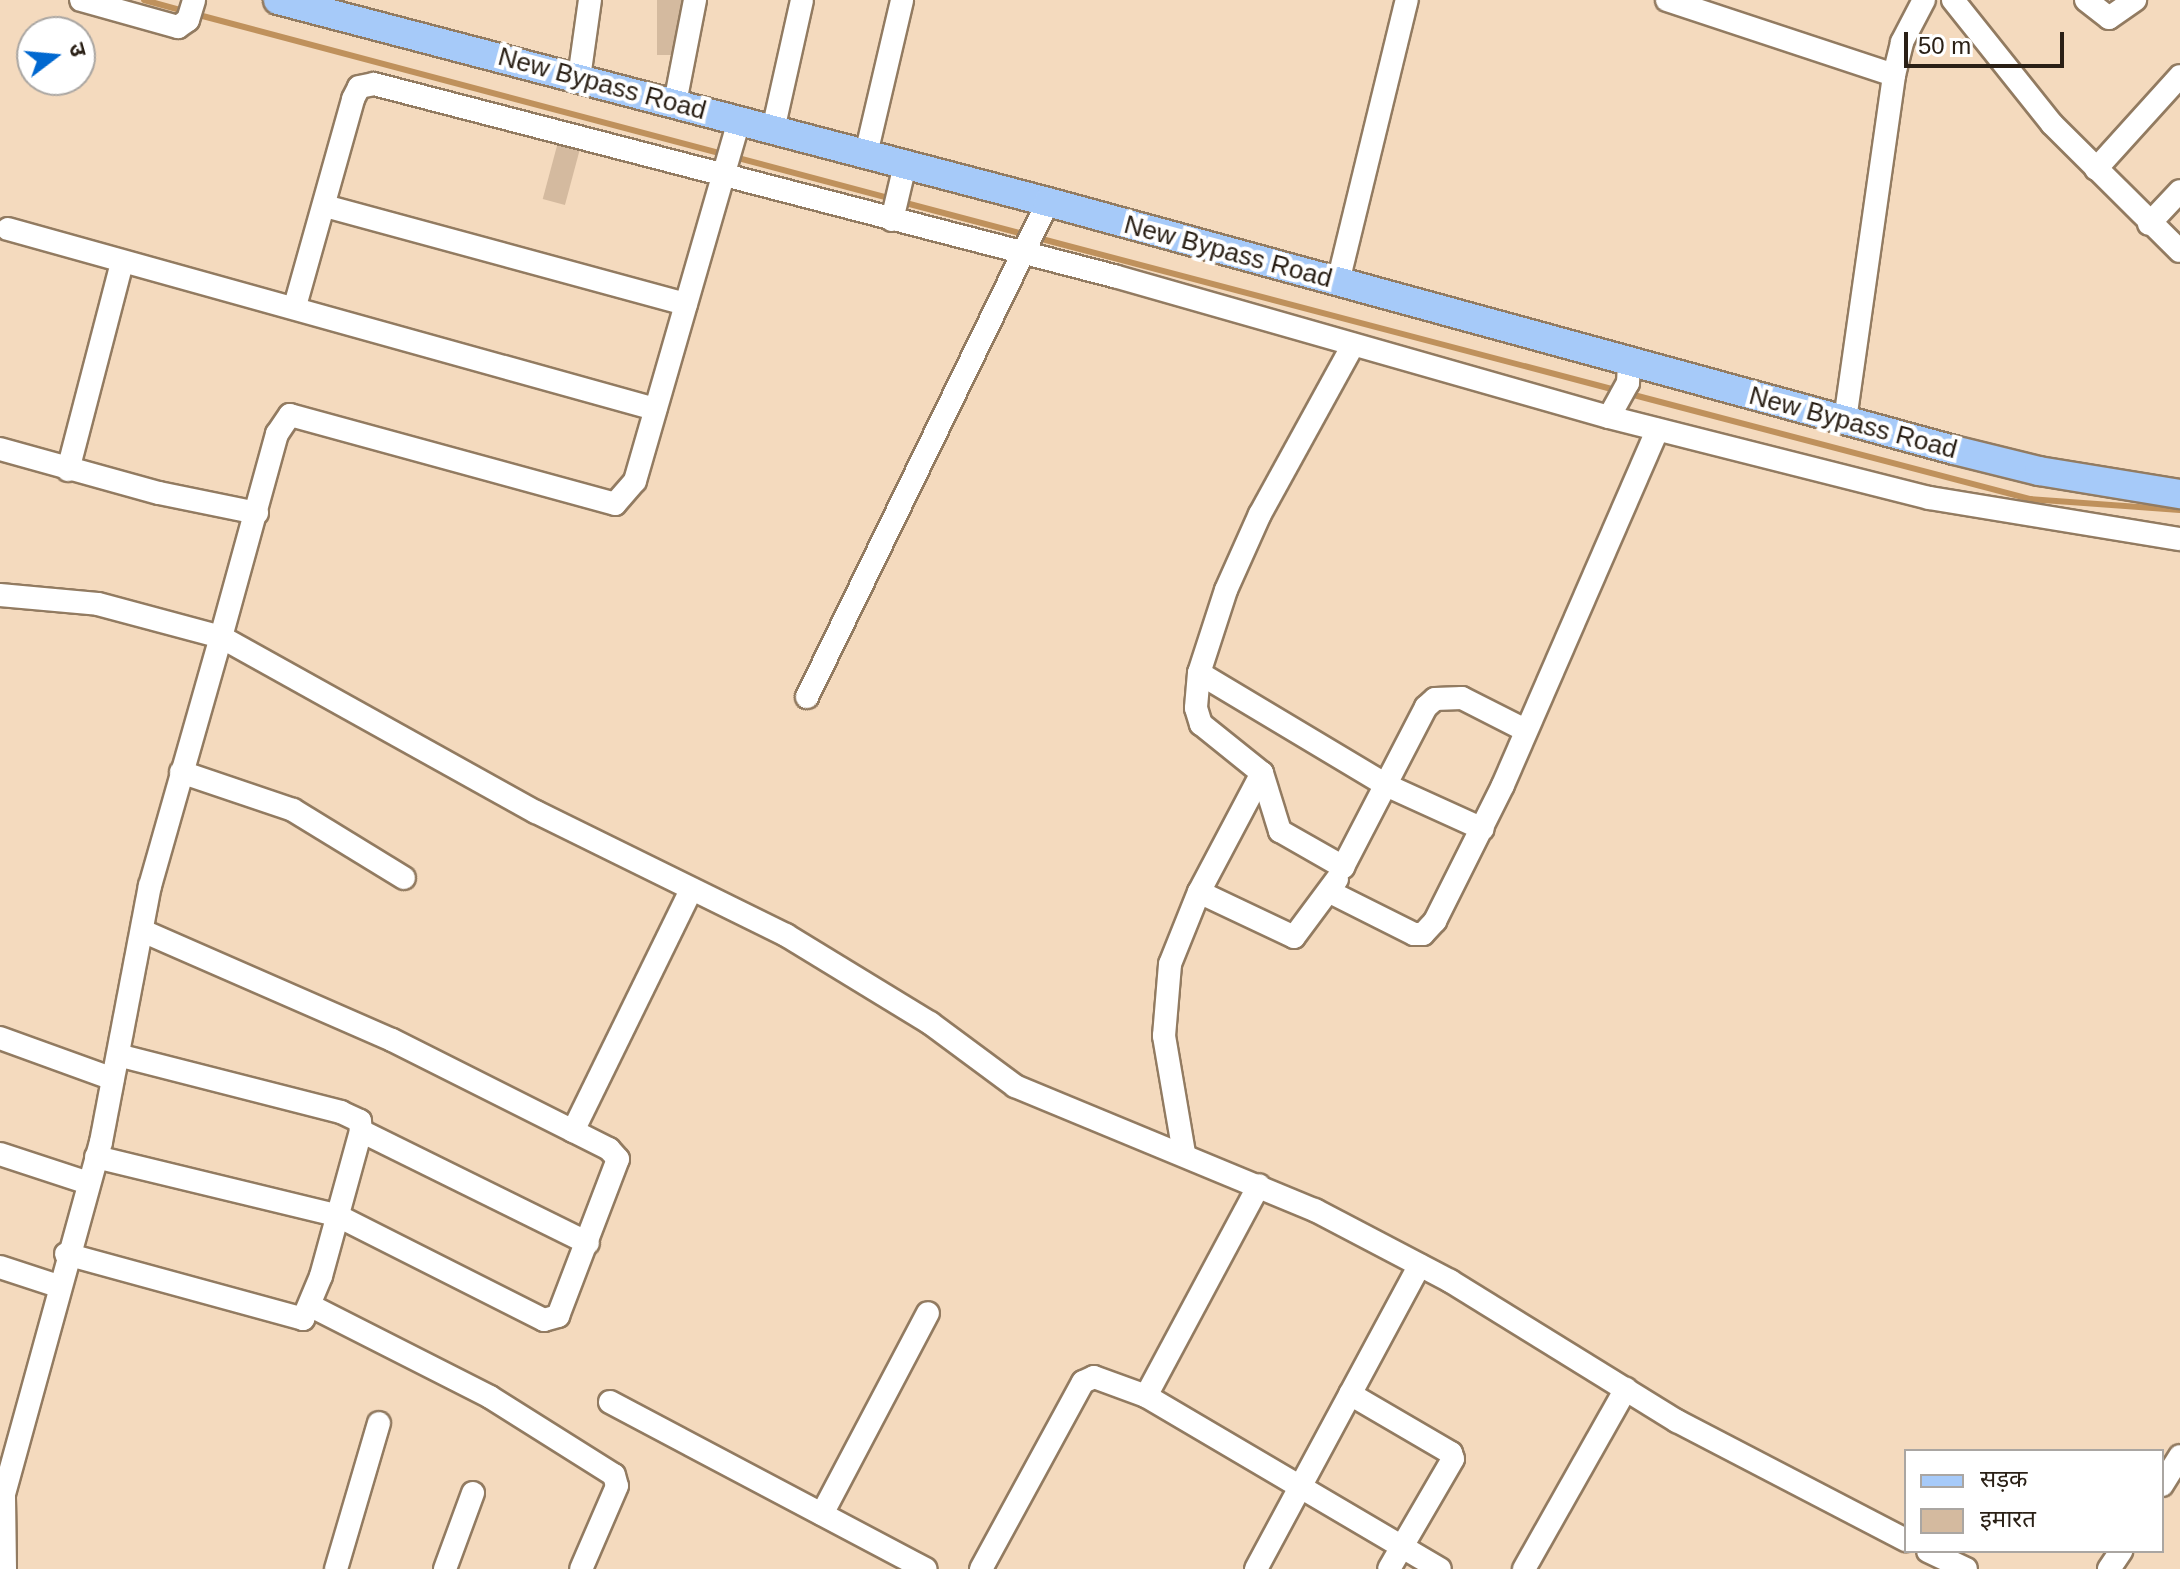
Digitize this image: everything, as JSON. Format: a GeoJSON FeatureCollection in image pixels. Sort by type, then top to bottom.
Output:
{"type":"FeatureCollection","features":[{"type":"Feature","properties":{"kind":"main road","name":"New Bypass Road"},"geometry":{"type":"LineString","coordinates":[[278,0],[362,10],[579,78],[866,154],[897,195],[1048,202],[1338,282],[1622,392],[1845,420],[2039,471],[2180,494]]}},
{"type":"Feature","properties":{"kind":"street"},"geometry":{"type":"LineString","coordinates":[[81,0],[178,27],[192,9]]}},
{"type":"Feature","properties":{"kind":"street"},"geometry":{"type":"LineString","coordinates":[[579,78],[590,0]]}},
{"type":"Feature","properties":{"kind":"street"},"geometry":{"type":"LineString","coordinates":[[675,103],[695,0]]}},
{"type":"Feature","properties":{"kind":"street"},"geometry":{"type":"LineString","coordinates":[[773,130],[802,0]]}},
{"type":"Feature","properties":{"kind":"street"},"geometry":{"type":"LineString","coordinates":[[866,154],[902,0]]}},
{"type":"Feature","properties":{"kind":"street"},"geometry":{"type":"LineString","coordinates":[[1338,282],[1407,0]]}},
{"type":"Feature","properties":{"kind":"street"},"geometry":{"type":"LineString","coordinates":[[1667,0],[1894,75]]}},
{"type":"Feature","properties":{"kind":"street"},"geometry":{"type":"LineString","coordinates":[[1845,420],[1894,75],[1902,42],[1924,0]]}},
{"type":"Feature","properties":{"kind":"street"},"geometry":{"type":"LineString","coordinates":[[1953,0],[2042,114],[2149,224],[2180,251]]}},
{"type":"Feature","properties":{"kind":"street"},"geometry":{"type":"LineString","coordinates":[[2086,0],[2109,18],[2135,0]]}},
{"type":"Feature","properties":{"kind":"street"},"geometry":{"type":"LineString","coordinates":[[2096,169],[2180,76]]}},
{"type":"Feature","properties":{"kind":"street"},"geometry":{"type":"LineString","coordinates":[[295,306],[353,99],[365,83],[726,163],[897,195],[1029,241],[1353,345],[1622,392],[1657,430],[1929,498],[2180,539]]}},
{"type":"Feature","properties":{"kind":"street"},"geometry":{"type":"LineString","coordinates":[[5,1569],[2,1493],[66,1254],[96,1157],[142,931],[181,772],[277,434],[290,415],[615,504],[635,481],[739,120]]}},
{"type":"Feature","properties":{"kind":"street"},"geometry":{"type":"LineString","coordinates":[[2149,224],[2180,191]]}},
{"type":"Feature","properties":{"kind":"street"},"geometry":{"type":"LineString","coordinates":[[807,697],[1048,202]]}},
{"type":"Feature","properties":{"kind":"street"},"geometry":{"type":"LineString","coordinates":[[325,206],[686,304]]}},
{"type":"Feature","properties":{"kind":"street"},"geometry":{"type":"LineString","coordinates":[[8,229],[295,306],[655,409]]}},
{"type":"Feature","properties":{"kind":"street"},"geometry":{"type":"LineString","coordinates":[[68,470],[122,262]]}},
{"type":"Feature","properties":{"kind":"street"},"geometry":{"type":"LineString","coordinates":[[1280,831],[1262,773],[1201,724],[1196,708],[1199,673],[1226,590],[1260,514],[1353,345]]}},
{"type":"Feature","properties":{"kind":"street"},"geometry":{"type":"LineString","coordinates":[[1330,892],[1414,934],[1423,934],[1458,882],[1483,829],[1657,430]]}},
{"type":"Feature","properties":{"kind":"street"},"geometry":{"type":"LineString","coordinates":[[0,449],[68,470],[257,513]]}},
{"type":"Feature","properties":{"kind":"street"},"geometry":{"type":"LineString","coordinates":[[0,595],[98,604],[221,637],[536,812],[786,935],[930,1023],[1015,1086],[1259,1185],[1420,1265],[1626,1389],[1904,1539]]}},
{"type":"Feature","properties":{"kind":"street"},"geometry":{"type":"LineString","coordinates":[[1199,673],[1388,786],[1483,829]]}},
{"type":"Feature","properties":{"kind":"street"},"geometry":{"type":"LineString","coordinates":[[1199,892],[1294,937],[1330,892],[1435,699],[1462,698],[1525,730]]}},
{"type":"Feature","properties":{"kind":"street"},"geometry":{"type":"LineString","coordinates":[[181,772],[293,810],[404,878]]}},
{"type":"Feature","properties":{"kind":"street"},"geometry":{"type":"LineString","coordinates":[[1184,1153],[1164,1036],[1170,964],[1199,892],[1262,773]]}},
{"type":"Feature","properties":{"kind":"street"},"geometry":{"type":"LineString","coordinates":[[1240,810],[1343,867]]}},
{"type":"Feature","properties":{"kind":"street"},"geometry":{"type":"LineString","coordinates":[[573,1131],[691,890]]}},
{"type":"Feature","properties":{"kind":"street"},"geometry":{"type":"LineString","coordinates":[[96,1157],[336,1215],[544,1320],[558,1316],[618,1159],[573,1131],[392,1040],[142,931]]}},
{"type":"Feature","properties":{"kind":"street"},"geometry":{"type":"LineString","coordinates":[[0,1038],[113,1079]]}},
{"type":"Feature","properties":{"kind":"street"},"geometry":{"type":"LineString","coordinates":[[66,1254],[303,1319],[311,1306],[361,1131],[360,1121],[341,1112],[118,1055]]}},
{"type":"Feature","properties":{"kind":"street"},"geometry":{"type":"LineString","coordinates":[[361,1131],[588,1243]]}},
{"type":"Feature","properties":{"kind":"street"},"geometry":{"type":"LineString","coordinates":[[0,1154],[88,1183]]}},
{"type":"Feature","properties":{"kind":"street"},"geometry":{"type":"LineString","coordinates":[[1146,1396],[1259,1185]]}},
{"type":"Feature","properties":{"kind":"street"},"geometry":{"type":"LineString","coordinates":[[1256,1569],[1420,1265]]}},
{"type":"Feature","properties":{"kind":"street"},"geometry":{"type":"LineString","coordinates":[[0,1267],[58,1286]]}},
{"type":"Feature","properties":{"kind":"street"},"geometry":{"type":"LineString","coordinates":[[311,1306],[490,1397],[614,1475],[617,1486],[581,1569]]}},
{"type":"Feature","properties":{"kind":"street"},"geometry":{"type":"LineString","coordinates":[[822,1514],[928,1313]]}},
{"type":"Feature","properties":{"kind":"street"},"geometry":{"type":"LineString","coordinates":[[981,1569],[1083,1382],[1104,1378],[1146,1396],[1440,1569]]}},
{"type":"Feature","properties":{"kind":"street"},"geometry":{"type":"LineString","coordinates":[[1524,1569],[1626,1389]]}},
{"type":"Feature","properties":{"kind":"street"},"geometry":{"type":"LineString","coordinates":[[1350,1394],[1451,1453],[1451,1465],[1389,1569]]}},
{"type":"Feature","properties":{"kind":"street"},"geometry":{"type":"LineString","coordinates":[[610,1402],[926,1569]]}},
{"type":"Feature","properties":{"kind":"street"},"geometry":{"type":"LineString","coordinates":[[336,1569],[379,1423]]}},
{"type":"Feature","properties":{"kind":"street"},"geometry":{"type":"LineString","coordinates":[[2164,1482],[2180,1456]]}},
{"type":"Feature","properties":{"kind":"street"},"geometry":{"type":"LineString","coordinates":[[445,1569],[473,1493]]}},
{"type":"Feature","properties":{"kind":"street"},"geometry":{"type":"LineString","coordinates":[[1932,1553],[1966,1569]]}},
{"type":"Feature","properties":{"kind":"building"},"geometry":{"type":"Polygon","coordinates":[[[657,0],[689,0],[689,55],[657,55],[657,0]]]}},
{"type":"Feature","properties":{"kind":"building"},"geometry":{"type":"Polygon","coordinates":[[[558,142],[580,148],[565,205],[543,199],[558,142]]]}},
{"type":"Feature","properties":{"kind":"waterway"},"geometry":{"type":"LineString","coordinates":[[144,0],[184,11]]}},
{"type":"Feature","properties":{"kind":"waterway"},"geometry":{"type":"LineString","coordinates":[[195,14],[892,199]]}},
{"type":"Feature","properties":{"kind":"waterway"},"geometry":{"type":"LineString","coordinates":[[902,202],[1027,235]]}},
{"type":"Feature","properties":{"kind":"waterway"},"geometry":{"type":"LineString","coordinates":[[1038,238],[1619,391]]}},
{"type":"Feature","properties":{"kind":"waterway"},"geometry":{"type":"LineString","coordinates":[[1630,394],[2030,499],[2180,510]]}}]}
